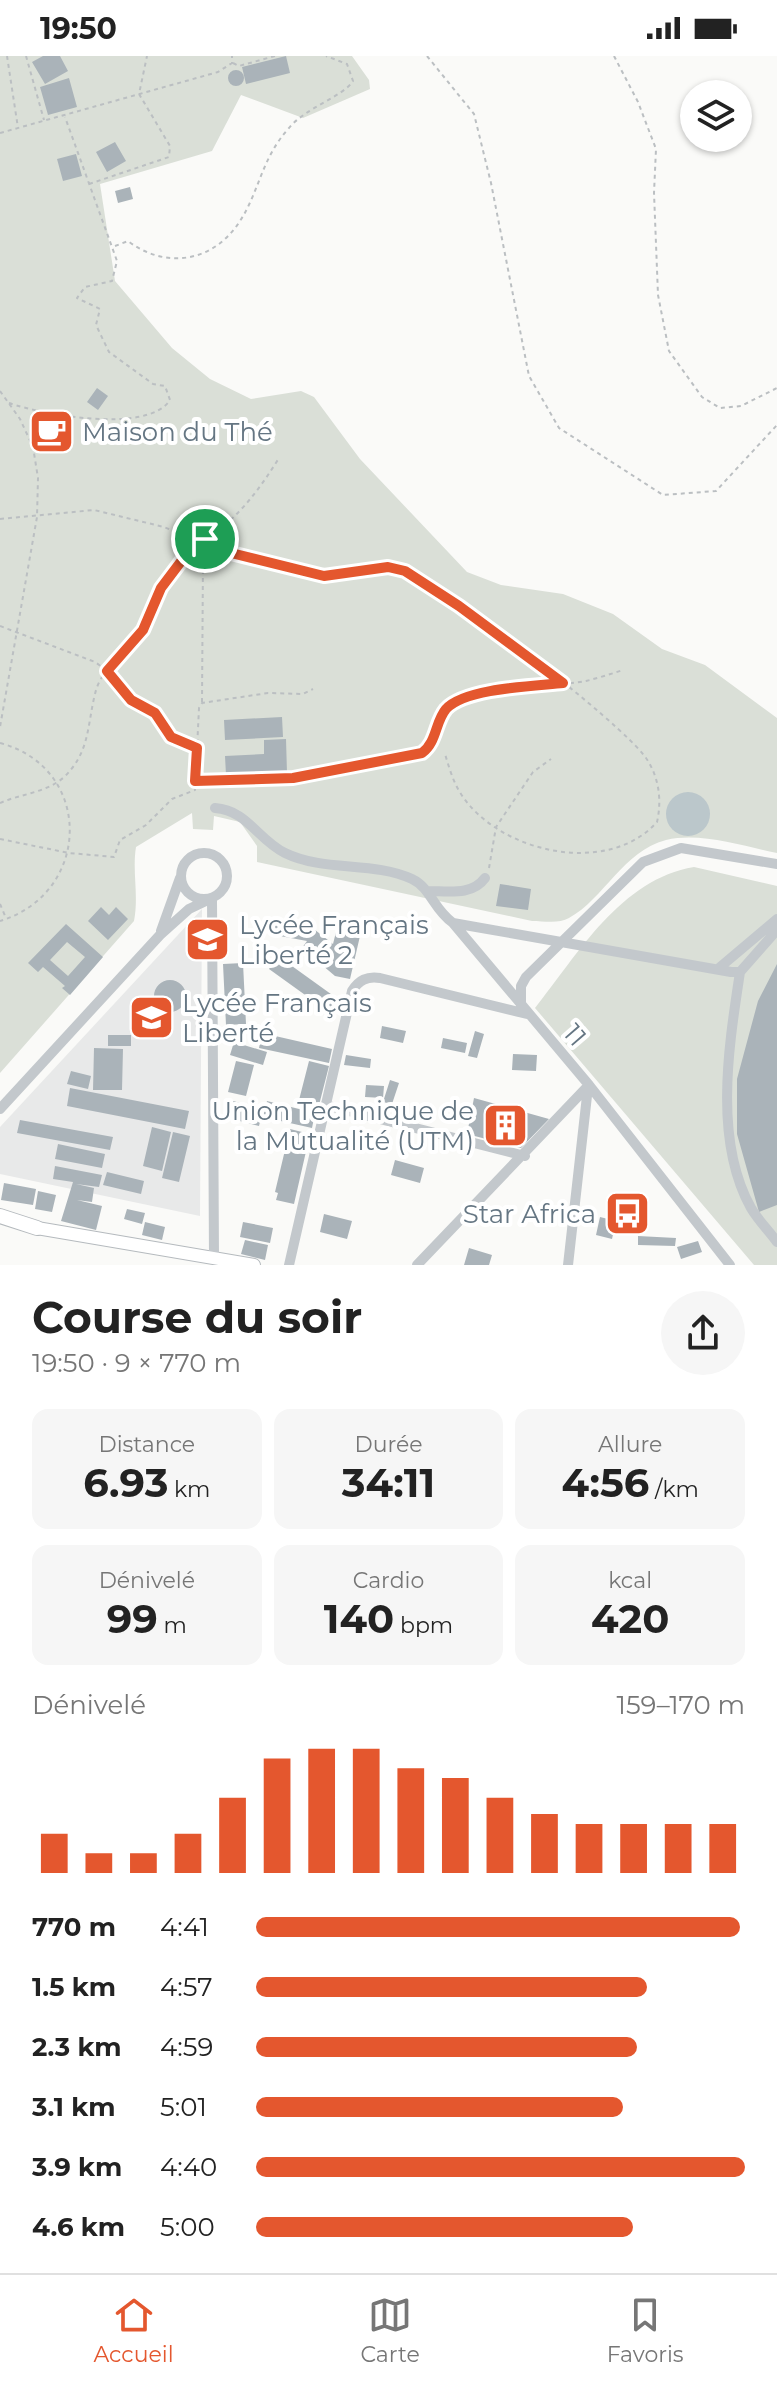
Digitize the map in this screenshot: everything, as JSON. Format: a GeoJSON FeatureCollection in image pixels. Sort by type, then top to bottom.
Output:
{"type":"FeatureCollection","features":[{"type":"Feature","properties":{"kind":"highway"},"geometry":{"type":"LineString","coordinates":[[0,1216],[37,1228]]}},
{"type":"Feature","properties":{"kind":"highway"},"geometry":{"type":"LineString","coordinates":[[0,1225],[37,1228]]}},
{"type":"Feature","properties":{"kind":"main road"},"geometry":{"type":"LineString","coordinates":[[37,1228],[214,1262],[254,1265]]}},
{"type":"Feature","properties":{"kind":"main road"},"geometry":{"type":"LineString","coordinates":[[184,1254],[193,1265]]}},
{"type":"Feature","properties":{"kind":"street"},"geometry":{"type":"LineString","coordinates":[[215,808],[235,811],[288,854],[403,876],[428,891],[464,891],[479,885],[485,878]]}},
{"type":"Feature","properties":{"kind":"street"},"geometry":{"type":"LineString","coordinates":[[289,1265],[352,991],[365,979],[380,978],[525,1011],[521,986],[526,977],[643,862],[681,848],[777,864]]}},
{"type":"Feature","properties":{"kind":"street"},"geometry":{"type":"LineString","coordinates":[[0,1109],[160,935],[189,909],[221,892],[227,880],[225,867],[216,857],[196,855],[185,864],[160,935]]}},
{"type":"Feature","properties":{"kind":"street"},"geometry":{"type":"LineString","coordinates":[[181,877],[187,893],[203,900],[212,898]]}},
{"type":"Feature","properties":{"kind":"street","name":"11"},"geometry":{"type":"LineString","coordinates":[[428,891],[438,912],[453,923],[589,1085],[730,1265]]}},
{"type":"Feature","properties":{"kind":"street"},"geometry":{"type":"LineString","coordinates":[[212,898],[214,1262]]}},
{"type":"Feature","properties":{"kind":"street"},"geometry":{"type":"LineString","coordinates":[[719,968],[777,919]]}},
{"type":"Feature","properties":{"kind":"street"},"geometry":{"type":"LineString","coordinates":[[453,923],[740,972]]}},
{"type":"Feature","properties":{"kind":"street"},"geometry":{"type":"LineString","coordinates":[[777,930],[740,972],[731,1034],[729,1125],[737,1172],[751,1208],[777,1242]]}},
{"type":"Feature","properties":{"kind":"street"},"geometry":{"type":"LineString","coordinates":[[417,1265],[525,1156],[589,1085]]}},
{"type":"Feature","properties":{"kind":"street"},"geometry":{"type":"LineString","coordinates":[[568,1265],[589,1085]]}},
{"type":"Feature","properties":{"kind":"street"},"geometry":{"type":"LineString","coordinates":[[325,1105],[525,1156]]}},
{"type":"Feature","properties":{"kind":"path"},"geometry":{"type":"LineString","coordinates":[[7,56],[18,129]]}},
{"type":"Feature","properties":{"kind":"path"},"geometry":{"type":"LineString","coordinates":[[26,56],[44,122]]}},
{"type":"Feature","properties":{"kind":"path"},"geometry":{"type":"LineString","coordinates":[[88,184],[169,157],[170,146],[139,94],[147,56]]}},
{"type":"Feature","properties":{"kind":"path"},"geometry":{"type":"LineString","coordinates":[[232,56],[232,63]]}},
{"type":"Feature","properties":{"kind":"path"},"geometry":{"type":"LineString","coordinates":[[232,63],[239,66],[275,56]]}},
{"type":"Feature","properties":{"kind":"path"},"geometry":{"type":"LineString","coordinates":[[114,247],[128,241],[143,252],[182,259],[200,255],[227,237],[241,220],[267,157],[291,125],[319,102],[349,88],[353,81],[347,64],[326,56]]}},
{"type":"Feature","properties":{"kind":"path"},"geometry":{"type":"LineString","coordinates":[[427,56],[474,114],[491,183],[529,376],[559,428],[663,495],[716,491],[777,425]]}},
{"type":"Feature","properties":{"kind":"path"},"geometry":{"type":"LineString","coordinates":[[614,56],[638,102],[656,149],[654,193],[658,295],[669,351],[702,397],[720,408],[741,406],[777,387]]}},
{"type":"Feature","properties":{"kind":"path"},"geometry":{"type":"LineString","coordinates":[[0,133],[218,72],[232,63]]}},
{"type":"Feature","properties":{"kind":"path"},"geometry":{"type":"LineString","coordinates":[[9,403],[33,412],[100,419],[145,416],[163,410],[171,395],[165,386],[153,384],[109,352],[96,325],[100,309],[77,298],[85,287],[112,281],[117,261],[65,117]]}},
{"type":"Feature","properties":{"kind":"path"},"geometry":{"type":"LineString","coordinates":[[0,391],[33,447],[38,478],[37,515],[0,727]]}},
{"type":"Feature","properties":{"kind":"path"},"geometry":{"type":"LineString","coordinates":[[0,519],[94,510],[164,527],[194,540],[205,539],[224,528],[258,492],[279,458]]}},
{"type":"Feature","properties":{"kind":"path"},"geometry":{"type":"LineString","coordinates":[[205,539],[211,548],[324,576],[388,567],[405,571],[459,606],[563,683],[645,757],[660,795],[657,822],[614,851],[589,854],[546,849],[496,827],[462,796],[445,754]]}},
{"type":"Feature","properties":{"kind":"path"},"geometry":{"type":"LineString","coordinates":[[0,803],[55,783],[73,766],[84,749],[95,693],[107,671],[143,630],[161,588],[174,566],[190,551],[194,540]]}},
{"type":"Feature","properties":{"kind":"path"},"geometry":{"type":"LineString","coordinates":[[0,839],[69,853],[114,857],[120,840],[146,825],[172,799],[195,790],[202,703],[203,559],[211,548]]}},
{"type":"Feature","properties":{"kind":"path"},"geometry":{"type":"LineString","coordinates":[[190,551],[194,558],[203,559]]}},
{"type":"Feature","properties":{"kind":"path"},"geometry":{"type":"LineString","coordinates":[[0,626],[95,662],[107,671],[131,700],[155,713],[171,737],[197,748]]}},
{"type":"Feature","properties":{"kind":"path"},"geometry":{"type":"LineString","coordinates":[[195,781],[293,778],[422,753],[429,748],[445,711],[453,704],[485,692],[585,681],[623,670]]}},
{"type":"Feature","properties":{"kind":"path"},"geometry":{"type":"LineString","coordinates":[[202,703],[268,693],[303,694],[313,689]]}},
{"type":"Feature","properties":{"kind":"path"},"geometry":{"type":"LineString","coordinates":[[0,743],[36,761],[55,783],[69,816],[69,853],[52,888],[37,903],[0,921]]}},
{"type":"Feature","properties":{"kind":"path"},"geometry":{"type":"LineString","coordinates":[[485,878],[494,852],[496,827],[533,772],[551,759]]}},
{"type":"Feature","properties":{"kind":"path"},"geometry":{"type":"LineString","coordinates":[[0,904],[7,919]]}},
{"type":"Feature","properties":{"kind":"shaded area"},"geometry":{"type":"Polygon","coordinates":[[[0,56],[352,56],[369,80],[370,89],[303,118],[241,95],[212,151],[100,184],[115,281],[172,348],[210,379],[251,399],[301,391],[314,397],[360,459],[467,572],[501,585],[563,594],[613,614],[662,649],[705,665],[777,718],[777,853],[707,839],[666,840],[638,854],[569,918],[556,922],[532,921],[257,862],[257,846],[240,822],[214,816],[213,830],[193,829],[192,813],[136,847],[134,921],[0,1073],[0,56]]]}},
{"type":"Feature","properties":{"kind":"shaded area"},"geometry":{"type":"Polygon","coordinates":[[[688,792],[703,799],[710,814],[703,829],[688,836],[673,829],[666,814],[673,799],[688,792]]]}},
{"type":"Feature","properties":{"kind":"shaded area"},"geometry":{"type":"Polygon","coordinates":[[[694,867],[777,886],[777,1265],[754,1265],[535,1008],[585,943],[623,903],[644,886],[668,874],[694,867]]]}},
{"type":"Feature","properties":{"kind":"shaded area","name":"Lycée Français Liberté"},"geometry":{"type":"Polygon","coordinates":[[[202,909],[200,1216],[0,1174],[0,1127],[202,909]]]}},
{"type":"Feature","properties":{"kind":"building"},"geometry":{"type":"Polygon","coordinates":[[[43,56],[60,56],[68,71],[45,84],[32,62],[43,56]]]}},
{"type":"Feature","properties":{"kind":"building"},"geometry":{"type":"Polygon","coordinates":[[[286,56],[290,73],[246,84],[242,67],[286,56]]]}},
{"type":"Feature","properties":{"kind":"building"},"geometry":{"type":"Polygon","coordinates":[[[236,70],[242,72],[242,84],[236,86],[230,84],[228,78],[230,72],[236,70]]]}},
{"type":"Feature","properties":{"kind":"building"},"geometry":{"type":"Polygon","coordinates":[[[69,78],[77,107],[48,115],[40,87],[69,78]]]}},
{"type":"Feature","properties":{"kind":"building"},"geometry":{"type":"Polygon","coordinates":[[[115,142],[126,161],[107,172],[96,152],[115,142]]]}},
{"type":"Feature","properties":{"kind":"building"},"geometry":{"type":"Polygon","coordinates":[[[76,154],[82,176],[63,181],[57,159],[76,154]]]}},
{"type":"Feature","properties":{"kind":"building"},"geometry":{"type":"Polygon","coordinates":[[[130,187],[133,199],[118,203],[115,191],[130,187]]]}},
{"type":"Feature","properties":{"kind":"building"},"geometry":{"type":"Polygon","coordinates":[[[97,388],[108,396],[98,410],[87,402],[97,388]]]}},
{"type":"Feature","properties":{"kind":"building"},"geometry":{"type":"Polygon","coordinates":[[[282,717],[283,737],[225,740],[224,720],[282,717]]]}},
{"type":"Feature","properties":{"kind":"building"},"geometry":{"type":"Polygon","coordinates":[[[286,739],[287,773],[226,775],[225,756],[264,754],[264,740],[286,739]]]}},
{"type":"Feature","properties":{"kind":"building"},"geometry":{"type":"Polygon","coordinates":[[[500,884],[531,889],[528,910],[496,906],[500,884]]]}},
{"type":"Feature","properties":{"kind":"building"},"geometry":{"type":"Polygon","coordinates":[[[101,907],[109,915],[116,907],[128,919],[108,940],[88,921],[101,907]]]}},
{"type":"Feature","properties":{"kind":"building"},"geometry":{"type":"Polygon","coordinates":[[[282,921],[310,926],[333,944],[336,932],[360,936],[350,979],[335,976],[302,948],[307,941],[280,936],[270,928],[282,921]]]}},
{"type":"Feature","properties":{"kind":"building"},"geometry":{"type":"Polygon","coordinates":[[[66,924],[103,957],[70,995],[62,988],[65,986],[43,967],[38,972],[28,963],[66,924]],[[67,942],[50,960],[68,976],[85,957],[67,942]]]}},
{"type":"Feature","properties":{"kind":"building"},"geometry":{"type":"Polygon","coordinates":[[[278,956],[342,1002],[333,1015],[269,969],[278,956]]]}},
{"type":"Feature","properties":{"kind":"building"},"geometry":{"type":"Polygon","coordinates":[[[243,963],[246,1024],[226,1025],[223,964],[243,963]]]}},
{"type":"Feature","properties":{"kind":"building"},"geometry":{"type":"Polygon","coordinates":[[[777,964],[777,1205],[759,1212],[737,1134],[737,1079],[758,1001],[777,964]]]}},
{"type":"Feature","properties":{"kind":"building"},"geometry":{"type":"Polygon","coordinates":[[[170,980],[181,985],[186,996],[181,1007],[170,1012],[159,1007],[154,996],[159,985],[170,980]]]}},
{"type":"Feature","properties":{"kind":"building"},"geometry":{"type":"Polygon","coordinates":[[[136,1018],[148,1018],[149,1036],[136,1036],[136,1018]]]}},
{"type":"Feature","properties":{"kind":"building"},"geometry":{"type":"Polygon","coordinates":[[[382,1026],[406,1031],[403,1043],[380,1038],[382,1026]]]}},
{"type":"Feature","properties":{"kind":"building"},"geometry":{"type":"Polygon","coordinates":[[[475,1031],[484,1034],[477,1058],[468,1056],[475,1031]]]}},
{"type":"Feature","properties":{"kind":"building"},"geometry":{"type":"Polygon","coordinates":[[[262,1033],[332,1049],[329,1063],[259,1048],[262,1033]]]}},
{"type":"Feature","properties":{"kind":"building"},"geometry":{"type":"Polygon","coordinates":[[[108,1035],[131,1035],[131,1046],[108,1046],[108,1035]]]}},
{"type":"Feature","properties":{"kind":"building"},"geometry":{"type":"Polygon","coordinates":[[[443,1038],[467,1043],[465,1053],[441,1048],[443,1038]]]}},
{"type":"Feature","properties":{"kind":"building"},"geometry":{"type":"Polygon","coordinates":[[[234,1042],[267,1052],[263,1065],[230,1055],[234,1042]]]}},
{"type":"Feature","properties":{"kind":"building"},"geometry":{"type":"Polygon","coordinates":[[[94,1048],[123,1049],[122,1090],[93,1090],[94,1048]]]}},
{"type":"Feature","properties":{"kind":"building"},"geometry":{"type":"Polygon","coordinates":[[[513,1054],[537,1055],[536,1071],[512,1070],[513,1054]]]}},
{"type":"Feature","properties":{"kind":"building"},"geometry":{"type":"Polygon","coordinates":[[[346,1055],[371,1059],[370,1068],[344,1065],[346,1055]]]}},
{"type":"Feature","properties":{"kind":"building"},"geometry":{"type":"Polygon","coordinates":[[[236,1061],[254,1065],[246,1096],[228,1092],[236,1061]]]}},
{"type":"Feature","properties":{"kind":"building"},"geometry":{"type":"Polygon","coordinates":[[[309,1061],[329,1066],[318,1109],[298,1104],[309,1061]]]}},
{"type":"Feature","properties":{"kind":"building"},"geometry":{"type":"Polygon","coordinates":[[[71,1071],[91,1076],[88,1089],[67,1084],[71,1071]]]}},
{"type":"Feature","properties":{"kind":"building"},"geometry":{"type":"Polygon","coordinates":[[[390,1080],[399,1083],[392,1104],[383,1102],[390,1080]]]}},
{"type":"Feature","properties":{"kind":"building"},"geometry":{"type":"Polygon","coordinates":[[[366,1085],[384,1086],[383,1098],[365,1097],[366,1085]]]}},
{"type":"Feature","properties":{"kind":"building"},"geometry":{"type":"Polygon","coordinates":[[[70,1088],[189,1111],[185,1129],[67,1106],[70,1088]]]}},
{"type":"Feature","properties":{"kind":"building","name":"Union Technique de la Mutualité (UTM)"},"geometry":{"type":"Polygon","coordinates":[[[474,1098],[549,1119],[521,1148],[467,1134],[474,1098]]]}},
{"type":"Feature","properties":{"kind":"building"},"geometry":{"type":"Polygon","coordinates":[[[233,1101],[263,1109],[259,1126],[228,1118],[233,1101]]]}},
{"type":"Feature","properties":{"kind":"building"},"geometry":{"type":"Polygon","coordinates":[[[267,1101],[315,1113],[312,1128],[263,1117],[267,1101]]]}},
{"type":"Feature","properties":{"kind":"building"},"geometry":{"type":"Polygon","coordinates":[[[20,1120],[113,1137],[110,1150],[17,1133],[20,1120]]]}},
{"type":"Feature","properties":{"kind":"building"},"geometry":{"type":"Polygon","coordinates":[[[152,1127],[171,1132],[162,1171],[143,1166],[152,1127]]]}},
{"type":"Feature","properties":{"kind":"building"},"geometry":{"type":"Polygon","coordinates":[[[290,1129],[310,1134],[294,1204],[276,1200],[278,1193],[275,1192],[290,1129]]]}},
{"type":"Feature","properties":{"kind":"building"},"geometry":{"type":"Polygon","coordinates":[[[173,1132],[190,1136],[179,1182],[162,1178],[173,1132]]]}},
{"type":"Feature","properties":{"kind":"building"},"geometry":{"type":"Polygon","coordinates":[[[58,1144],[105,1154],[102,1168],[55,1159],[58,1144]]]}},
{"type":"Feature","properties":{"kind":"building"},"geometry":{"type":"Polygon","coordinates":[[[395,1160],[424,1168],[420,1183],[391,1175],[395,1160]]]}},
{"type":"Feature","properties":{"kind":"building"},"geometry":{"type":"Polygon","coordinates":[[[55,1166],[102,1175],[99,1187],[76,1184],[94,1188],[92,1202],[77,1200],[102,1206],[96,1230],[61,1221],[73,1182],[53,1179],[55,1166]]]}},
{"type":"Feature","properties":{"kind":"building"},"geometry":{"type":"Polygon","coordinates":[[[107,1172],[144,1181],[141,1194],[103,1185],[107,1172]]]}},
{"type":"Feature","properties":{"kind":"building"},"geometry":{"type":"Polygon","coordinates":[[[4,1183],[36,1189],[33,1205],[1,1200],[4,1183]]]}},
{"type":"Feature","properties":{"kind":"building"},"geometry":{"type":"Polygon","coordinates":[[[38,1191],[56,1195],[52,1212],[35,1209],[38,1191]]]}},
{"type":"Feature","properties":{"kind":"building"},"geometry":{"type":"Polygon","coordinates":[[[127,1209],[145,1213],[142,1224],[124,1219],[127,1209]]]}},
{"type":"Feature","properties":{"kind":"building"},"geometry":{"type":"Polygon","coordinates":[[[324,1214],[352,1221],[347,1239],[320,1232],[324,1214]]]}},
{"type":"Feature","properties":{"kind":"building"},"geometry":{"type":"Polygon","coordinates":[[[600,1217],[616,1221],[612,1239],[596,1235],[600,1217]]]}},
{"type":"Feature","properties":{"kind":"building"},"geometry":{"type":"Polygon","coordinates":[[[145,1222],[165,1227],[162,1240],[142,1235],[145,1222]]]}},
{"type":"Feature","properties":{"kind":"building"},"geometry":{"type":"Polygon","coordinates":[[[243,1222],[273,1228],[270,1243],[240,1237],[243,1222]]]}},
{"type":"Feature","properties":{"kind":"building"},"geometry":{"type":"Polygon","coordinates":[[[638,1236],[676,1238],[675,1246],[638,1245],[638,1236]]]}},
{"type":"Feature","properties":{"kind":"building"},"geometry":{"type":"Polygon","coordinates":[[[245,1240],[268,1245],[265,1260],[241,1254],[245,1240]]]}},
{"type":"Feature","properties":{"kind":"building"},"geometry":{"type":"Polygon","coordinates":[[[698,1241],[702,1252],[681,1259],[677,1247],[698,1241]]]}},
{"type":"Feature","properties":{"kind":"building"},"geometry":{"type":"Polygon","coordinates":[[[469,1248],[492,1255],[489,1265],[464,1265],[469,1248]]]}},
{"type":"Feature","properties":{"kind":"place","name":"Maison du Thé"},"geometry":{"type":"Point","coordinates":[51,432]}},
{"type":"Feature","properties":{"kind":"place","name":"Lycée Français Liberté 2"},"geometry":{"type":"Point","coordinates":[208,940]}},
{"type":"Feature","properties":{"kind":"place","name":"Lycée Français Liberté"},"geometry":{"type":"Point","coordinates":[151,1018]}},
{"type":"Feature","properties":{"kind":"place","name":"Union Technique de la Mutualité (UTM)"},"geometry":{"type":"Point","coordinates":[505,1126]}},
{"type":"Feature","properties":{"kind":"place","name":"Star Africa"},"geometry":{"type":"Point","coordinates":[627,1214]}},
{"type":"Feature","properties":{"kind":"route"},"geometry":{"type":"LineString","coordinates":[[205,539],[211,548],[269,565],[324,576],[388,567],[405,571],[459,606],[563,683],[485,692],[453,704],[445,711],[429,748],[422,753],[293,778],[195,781],[197,748],[171,737],[155,713],[131,700],[107,671],[143,630],[174,566],[190,551],[194,540],[205,539]]}}]}
